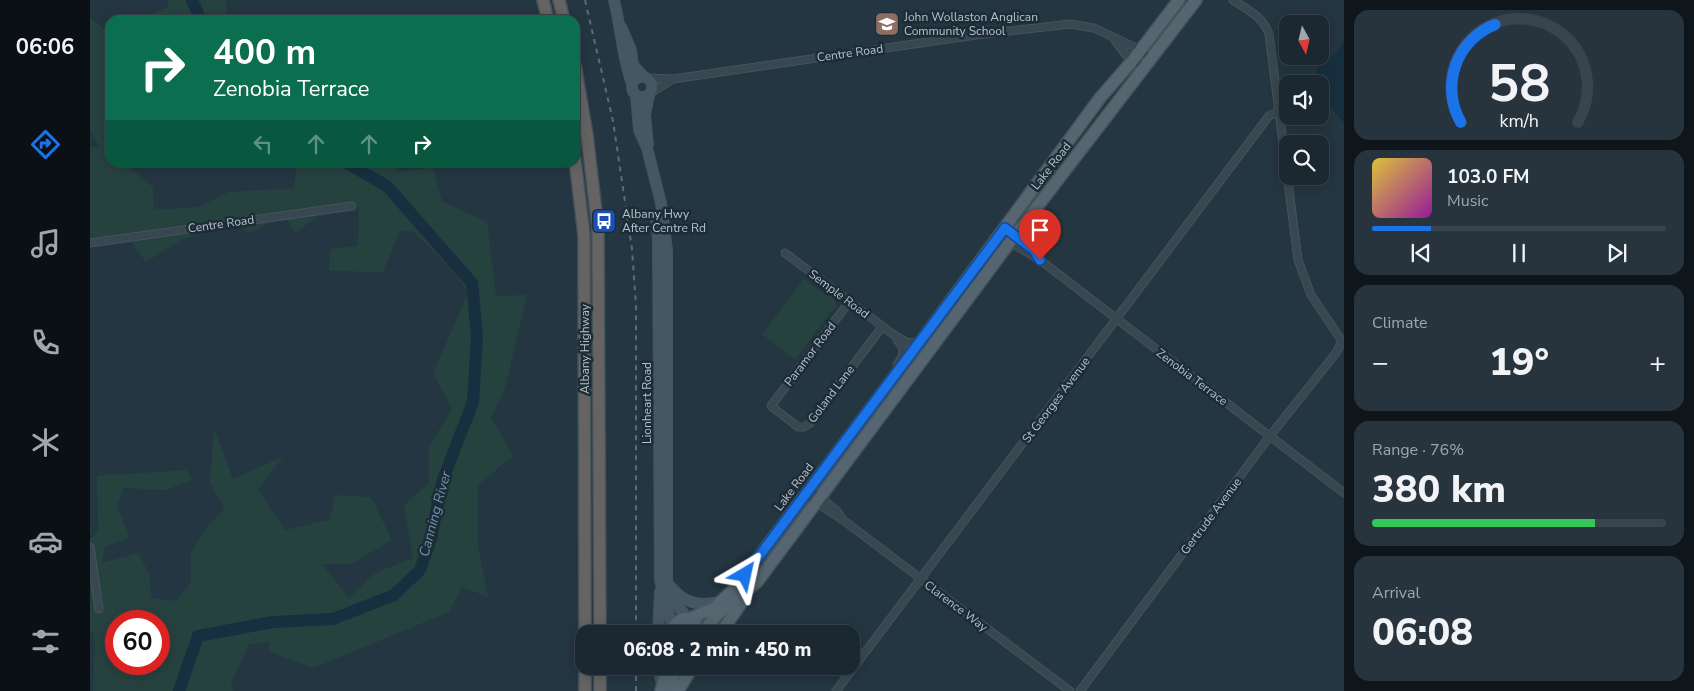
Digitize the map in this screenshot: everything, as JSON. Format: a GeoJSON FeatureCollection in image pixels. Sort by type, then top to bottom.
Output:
{"type":"FeatureCollection","features":[{"type":"Feature","properties":{"kind":"highway"},"geometry":{"type":"LineString","coordinates":[[543,0],[547,15]]}},
{"type":"Feature","properties":{"kind":"highway"},"geometry":{"type":"LineString","coordinates":[[559,0],[563,15]]}},
{"type":"Feature","properties":{"kind":"highway","name":"Albany Highway"},"geometry":{"type":"LineString","coordinates":[[580,111],[598,229],[600,625]]}},
{"type":"Feature","properties":{"kind":"highway","name":"Albany Highway"},"geometry":{"type":"LineString","coordinates":[[576,167],[584,235],[585,625]]}},
{"type":"Feature","properties":{"kind":"highway"},"geometry":{"type":"LineString","coordinates":[[584,416],[598,415]]}},
{"type":"Feature","properties":{"kind":"highway"},"geometry":{"type":"LineString","coordinates":[[585,675],[585,691]]}},
{"type":"Feature","properties":{"kind":"highway"},"geometry":{"type":"LineString","coordinates":[[600,675],[600,691]]}},
{"type":"Feature","properties":{"kind":"main road"},"geometry":{"type":"LineString","coordinates":[[614,0],[619,24],[620,42],[636,95],[641,97],[650,94],[652,83],[633,64],[631,50],[619,24]]}},
{"type":"Feature","properties":{"kind":"main road","name":"Lake Road"},"geometry":{"type":"LineString","coordinates":[[675,625],[678,620],[706,612],[721,602],[737,586],[919,344],[1100,98],[1136,56],[1179,0]]}},
{"type":"Feature","properties":{"kind":"main road","name":"Lake Road"},"geometry":{"type":"LineString","coordinates":[[709,625],[718,614],[749,591],[1013,238],[1196,0]]}},
{"type":"Feature","properties":{"kind":"main road"},"geometry":{"type":"LineString","coordinates":[[632,84],[635,79],[646,78]]}},
{"type":"Feature","properties":{"kind":"main road","name":"Lionheart Road"},"geometry":{"type":"LineString","coordinates":[[648,148],[645,115],[650,94]]}},
{"type":"Feature","properties":{"kind":"main road","name":"Lionheart Road"},"geometry":{"type":"LineString","coordinates":[[636,95],[639,130],[648,148],[655,177],[661,203],[667,250],[664,586],[671,625]]}},
{"type":"Feature","properties":{"kind":"main road"},"geometry":{"type":"LineString","coordinates":[[659,625],[664,586],[690,603],[703,605],[721,602]]}},
{"type":"Feature","properties":{"kind":"main road","name":"Lionheart Road"},"geometry":{"type":"LineString","coordinates":[[664,586],[673,601],[689,618]]}},
{"type":"Feature","properties":{"kind":"main road"},"geometry":{"type":"LineString","coordinates":[[726,625],[749,591]]}},
{"type":"Feature","properties":{"kind":"main road"},"geometry":{"type":"LineString","coordinates":[[689,618],[700,622],[701,625]]}},
{"type":"Feature","properties":{"kind":"main road"},"geometry":{"type":"LineString","coordinates":[[659,675],[661,688]]}},
{"type":"Feature","properties":{"kind":"main road"},"geometry":{"type":"LineString","coordinates":[[661,688],[665,675]]}},
{"type":"Feature","properties":{"kind":"main road"},"geometry":{"type":"LineString","coordinates":[[672,691],[675,675]]}},
{"type":"Feature","properties":{"kind":"main road"},"geometry":{"type":"LineString","coordinates":[[678,691],[688,675]]}},
{"type":"Feature","properties":{"kind":"street"},"geometry":{"type":"LineString","coordinates":[[1233,0],[1259,17],[1266,25],[1279,112]]}},
{"type":"Feature","properties":{"kind":"street","name":"Centre Road"},"geometry":{"type":"LineString","coordinates":[[646,78],[673,79],[1070,24],[1094,28],[1113,38],[1148,63]]}},
{"type":"Feature","properties":{"kind":"street","name":"Centre Road"},"geometry":{"type":"LineString","coordinates":[[1113,38],[1126,55],[1136,56],[1148,63]]}},
{"type":"Feature","properties":{"kind":"street","name":"Centre Road"},"geometry":{"type":"LineString","coordinates":[[650,94],[673,79]]}},
{"type":"Feature","properties":{"kind":"street","name":"St Georges Avenue"},"geometry":{"type":"LineString","coordinates":[[836,691],[1269,116],[1279,112]]}},
{"type":"Feature","properties":{"kind":"street","name":"Gertrude Avenue"},"geometry":{"type":"LineString","coordinates":[[1080,691],[1270,436],[1336,353],[1342,341],[1311,296],[1298,260],[1281,125]]}},
{"type":"Feature","properties":{"kind":"street","name":"Centre Road"},"geometry":{"type":"LineString","coordinates":[[90,243],[352,206]]}},
{"type":"Feature","properties":{"kind":"street","name":"Zenobia Terrace"},"geometry":{"type":"LineString","coordinates":[[1002,232],[1034,250],[1040,260],[1344,493]]}},
{"type":"Feature","properties":{"kind":"street","name":"Semple Road"},"geometry":{"type":"LineString","coordinates":[[785,253],[894,336],[906,342],[919,344]]}},
{"type":"Feature","properties":{"kind":"street","name":"Paramor Road"},"geometry":{"type":"LineString","coordinates":[[771,406],[849,302]]}},
{"type":"Feature","properties":{"kind":"street","name":"Goland Lane"},"geometry":{"type":"LineString","coordinates":[[771,406],[798,427],[807,426],[882,327]]}},
{"type":"Feature","properties":{"kind":"street"},"geometry":{"type":"LineString","coordinates":[[872,407],[873,397],[903,354],[902,346],[894,336]]}},
{"type":"Feature","properties":{"kind":"street","name":"Clarence Way"},"geometry":{"type":"LineString","coordinates":[[808,492],[837,511],[843,520],[1070,691]]}},
{"type":"Feature","properties":{"kind":"street"},"geometry":{"type":"LineString","coordinates":[[90,547],[99,609]]}},
{"type":"Feature","properties":{"kind":"green space"},"geometry":{"type":"Polygon","coordinates":[[[169,0],[226,0],[226,15],[148,15],[167,7],[169,0]]]}},
{"type":"Feature","properties":{"kind":"green space"},"geometry":{"type":"Polygon","coordinates":[[[90,17],[105,31],[105,167],[128,167],[153,187],[154,210],[198,207],[229,192],[294,188],[297,167],[396,167],[397,172],[433,168],[442,201],[487,222],[496,296],[527,295],[505,388],[491,418],[513,456],[478,485],[478,546],[488,597],[462,587],[449,612],[313,668],[270,652],[269,642],[249,644],[231,684],[233,691],[93,691],[95,642],[93,632],[90,631],[90,539],[98,531],[97,476],[187,470],[192,480],[166,490],[123,488],[117,506],[130,537],[105,547],[102,563],[138,553],[150,575],[151,598],[177,601],[191,582],[191,553],[207,526],[225,509],[210,483],[214,428],[233,479],[284,456],[258,490],[285,530],[330,520],[335,495],[371,497],[392,540],[351,564],[322,564],[349,598],[375,573],[413,558],[404,505],[429,483],[429,446],[452,409],[433,373],[468,293],[456,274],[413,231],[399,231],[383,272],[329,271],[330,249],[358,246],[359,206],[329,207],[296,233],[284,214],[248,234],[228,215],[219,228],[183,239],[146,262],[131,242],[90,240],[90,147],[100,147],[90,131],[90,17]]]}},
{"type":"Feature","properties":{"kind":"green space"},"geometry":{"type":"Polygon","coordinates":[[[804,279],[826,295],[834,298],[837,307],[832,310],[795,360],[762,334],[804,279]]]}},
{"type":"Feature","properties":{"kind":"water"},"geometry":{"type":"Polygon","coordinates":[[[1344,40],[1344,123],[1329,104],[1329,75],[1316,75],[1319,65],[1329,65],[1329,57],[1339,50],[1344,40]]]}},
{"type":"Feature","properties":{"kind":"waterway","name":"Canning River"},"geometry":{"type":"LineString","coordinates":[[192,0],[199,15]]}},
{"type":"Feature","properties":{"kind":"waterway","name":"Canning River"},"geometry":{"type":"LineString","coordinates":[[179,691],[198,636],[273,622],[333,619],[394,595],[420,570],[431,539],[442,482],[473,402],[477,337],[472,283],[387,186],[354,167]]}},
{"type":"Feature","properties":{"kind":"railway"},"geometry":{"type":"LineString","coordinates":[[585,0],[613,121],[632,249],[636,305],[636,625]]}},
{"type":"Feature","properties":{"kind":"railway"},"geometry":{"type":"LineString","coordinates":[[636,675],[636,691]]}},
{"type":"Feature","properties":{"kind":"place","name":"John Wollaston Anglican Community School"},"geometry":{"type":"Point","coordinates":[887,24]}},
{"type":"Feature","properties":{"kind":"place","name":"Albany Hwy After Centre Rd"},"geometry":{"type":"Point","coordinates":[604,221]}},
{"type":"Feature","properties":{"kind":"route"},"geometry":{"type":"LineString","coordinates":[[745,575],[1005,228],[1016,234],[1034,250],[1040,260]]}}]}
